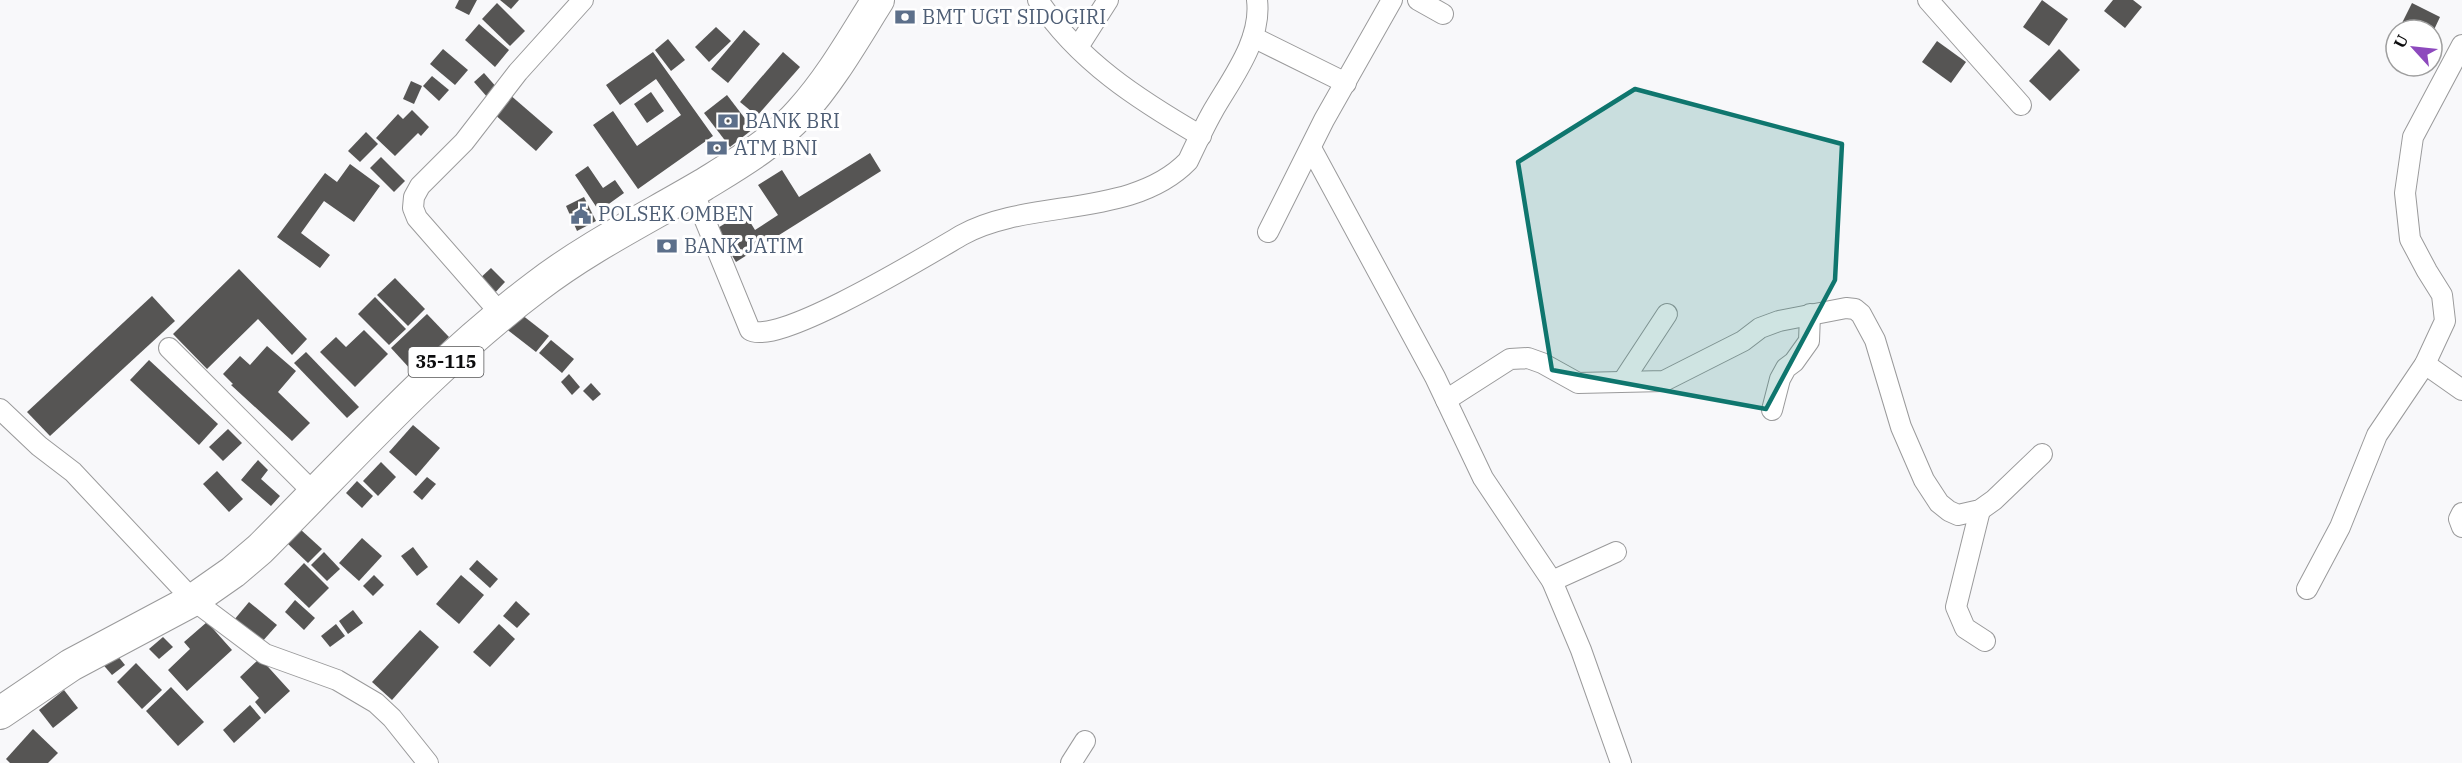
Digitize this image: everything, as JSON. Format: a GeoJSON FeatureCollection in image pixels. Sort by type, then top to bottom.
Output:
{"type":"FeatureCollection","features":[{"type":"Feature","properties":{"kind":"main road","name":"35-115"},"geometry":{"type":"LineString","coordinates":[[0,713],[71,666],[194,600],[233,572],[260,549],[315,494],[350,455],[426,379],[501,314],[537,286],[604,241],[693,191],[762,147],[801,113],[849,46],[878,0]]}},
{"type":"Feature","properties":{"kind":"street"},"geometry":{"type":"LineString","coordinates":[[501,314],[417,218],[413,208],[414,197],[420,186],[464,142],[518,72],[583,0]]}},
{"type":"Feature","properties":{"kind":"street"},"geometry":{"type":"LineString","coordinates":[[1038,0],[1047,14],[1077,47],[1120,86],[1152,108],[1201,136]]}},
{"type":"Feature","properties":{"kind":"street"},"geometry":{"type":"LineString","coordinates":[[1077,47],[1108,0]]}},
{"type":"Feature","properties":{"kind":"street"},"geometry":{"type":"LineString","coordinates":[[693,191],[750,330],[758,334],[810,319],[967,232],[1009,218],[1082,205],[1147,189],[1182,167],[1238,71],[1253,37],[1259,14],[1257,0]]}},
{"type":"Feature","properties":{"kind":"street"},"geometry":{"type":"LineString","coordinates":[[1268,232],[1324,120],[1392,0]]}},
{"type":"Feature","properties":{"kind":"street"},"geometry":{"type":"LineString","coordinates":[[1418,0],[1443,14]]}},
{"type":"Feature","properties":{"kind":"street"},"geometry":{"type":"LineString","coordinates":[[1928,0],[2022,105]]}},
{"type":"Feature","properties":{"kind":"street"},"geometry":{"type":"LineString","coordinates":[[1253,37],[1346,83]]}},
{"type":"Feature","properties":{"kind":"street"},"geometry":{"type":"LineString","coordinates":[[2307,589],[2340,527],[2378,435],[2425,364],[2445,321],[2442,295],[2410,239],[2405,194],[2413,137],[2462,45]]}},
{"type":"Feature","properties":{"kind":"street"},"geometry":{"type":"LineString","coordinates":[[1311,148],[1446,400],[1483,478],[1552,580],[1581,650],[1621,763]]}},
{"type":"Feature","properties":{"kind":"street"},"geometry":{"type":"LineString","coordinates":[[1446,400],[1510,359],[1528,358],[1578,383],[1664,381],[1743,341],[1760,328],[1779,321],[1846,308],[1855,309],[1861,314],[1875,340],[1901,427],[1924,480],[1948,511],[1958,515],[1980,510],[1994,500],[2042,454]]}},
{"type":"Feature","properties":{"kind":"street"},"geometry":{"type":"LineString","coordinates":[[1623,381],[1667,314]]}},
{"type":"Feature","properties":{"kind":"street"},"geometry":{"type":"LineString","coordinates":[[1772,410],[1780,379],[1786,368],[1794,362],[1809,341],[1810,314]]}},
{"type":"Feature","properties":{"kind":"street"},"geometry":{"type":"LineString","coordinates":[[169,348],[315,494]]}},
{"type":"Feature","properties":{"kind":"street"},"geometry":{"type":"LineString","coordinates":[[2425,364],[2462,390]]}},
{"type":"Feature","properties":{"kind":"street"},"geometry":{"type":"LineString","coordinates":[[0,409],[39,446],[73,472],[194,600],[265,654],[337,680],[376,703],[392,718],[428,763]]}},
{"type":"Feature","properties":{"kind":"street"},"geometry":{"type":"LineString","coordinates":[[1980,510],[1956,607],[1965,628],[1985,641]]}},
{"type":"Feature","properties":{"kind":"street"},"geometry":{"type":"LineString","coordinates":[[2462,513],[2459,519],[2462,527]]}},
{"type":"Feature","properties":{"kind":"street"},"geometry":{"type":"LineString","coordinates":[[1552,580],[1616,552]]}},
{"type":"Feature","properties":{"kind":"street"},"geometry":{"type":"LineString","coordinates":[[1071,763],[1085,741]]}},
{"type":"Feature","properties":{"kind":"highlighted area"},"geometry":{"type":"Polygon","coordinates":[[[1635,89],[1842,144],[1835,280],[1766,409],[1552,370],[1518,162],[1635,89]]]}},
{"type":"Feature","properties":{"kind":"building"},"geometry":{"type":"Polygon","coordinates":[[[459,0],[477,0],[469,15],[455,8],[459,0]]]}},
{"type":"Feature","properties":{"kind":"building"},"geometry":{"type":"Polygon","coordinates":[[[500,0],[519,0],[511,9],[500,0]]]}},
{"type":"Feature","properties":{"kind":"building"},"geometry":{"type":"Polygon","coordinates":[[[2042,0],[2068,19],[2049,46],[2023,27],[2042,0]]]}},
{"type":"Feature","properties":{"kind":"building"},"geometry":{"type":"Polygon","coordinates":[[[2113,0],[2133,0],[2142,7],[2125,28],[2104,11],[2113,0]]]}},
{"type":"Feature","properties":{"kind":"building"},"geometry":{"type":"Polygon","coordinates":[[[497,3],[525,31],[510,46],[482,19],[497,3]]]}},
{"type":"Feature","properties":{"kind":"building"},"geometry":{"type":"Polygon","coordinates":[[[2412,3],[2440,17],[2440,18],[2404,18],[2412,3]]]}},
{"type":"Feature","properties":{"kind":"building"},"geometry":{"type":"Polygon","coordinates":[[[479,24],[509,50],[495,67],[465,40],[479,24]]]}},
{"type":"Feature","properties":{"kind":"building"},"geometry":{"type":"Polygon","coordinates":[[[716,27],[731,41],[709,62],[695,47],[716,27]]]}},
{"type":"Feature","properties":{"kind":"building"},"geometry":{"type":"Polygon","coordinates":[[[744,30],[760,44],[728,83],[711,69],[744,30]]]}},
{"type":"Feature","properties":{"kind":"building"},"geometry":{"type":"Polygon","coordinates":[[[668,39],[685,60],[671,71],[655,50],[668,39]]]}},
{"type":"Feature","properties":{"kind":"building"},"geometry":{"type":"Polygon","coordinates":[[[1937,41],[1966,62],[1951,83],[1922,62],[1937,41]]]}},
{"type":"Feature","properties":{"kind":"building"},"geometry":{"type":"Polygon","coordinates":[[[443,49],[468,70],[455,85],[430,64],[443,49]]]}},
{"type":"Feature","properties":{"kind":"building"},"geometry":{"type":"Polygon","coordinates":[[[2059,49],[2080,70],[2050,101],[2029,81],[2059,49]]]}},
{"type":"Feature","properties":{"kind":"building"},"geometry":{"type":"Polygon","coordinates":[[[653,52],[713,136],[638,189],[593,125],[613,111],[637,146],[681,115],[656,79],[620,105],[606,85],[653,52]]]}},
{"type":"Feature","properties":{"kind":"building"},"geometry":{"type":"Polygon","coordinates":[[[783,52],[800,67],[757,116],[740,102],[783,52]]]}},
{"type":"Feature","properties":{"kind":"building"},"geometry":{"type":"Polygon","coordinates":[[[484,73],[498,89],[488,98],[474,82],[484,73]]]}},
{"type":"Feature","properties":{"kind":"building"},"geometry":{"type":"Polygon","coordinates":[[[432,76],[449,90],[439,101],[423,86],[432,76]]]}},
{"type":"Feature","properties":{"kind":"building"},"geometry":{"type":"Polygon","coordinates":[[[411,81],[422,86],[414,104],[403,99],[411,81]]]}},
{"type":"Feature","properties":{"kind":"building"},"geometry":{"type":"Polygon","coordinates":[[[651,92],[664,111],[647,123],[634,104],[651,92]]]}},
{"type":"Feature","properties":{"kind":"building"},"geometry":{"type":"Polygon","coordinates":[[[509,94],[553,132],[536,151],[493,113],[509,94]]]}},
{"type":"Feature","properties":{"kind":"building","name":"BANK BRI"},"geometry":{"type":"Polygon","coordinates":[[[727,95],[753,129],[730,147],[704,113],[727,95]]]}},
{"type":"Feature","properties":{"kind":"building"},"geometry":{"type":"Polygon","coordinates":[[[412,110],[429,127],[421,136],[418,133],[395,156],[376,138],[398,114],[403,119],[412,110]]]}},
{"type":"Feature","properties":{"kind":"building"},"geometry":{"type":"Polygon","coordinates":[[[366,132],[378,144],[360,162],[348,151],[366,132]]]}},
{"type":"Feature","properties":{"kind":"building","name":"ATM BNI"},"geometry":{"type":"Polygon","coordinates":[[[718,141],[724,149],[716,155],[710,147],[718,141]]]}},
{"type":"Feature","properties":{"kind":"building"},"geometry":{"type":"Polygon","coordinates":[[[870,153],[881,171],[736,262],[716,229],[744,212],[755,230],[778,215],[758,185],[782,170],[799,197],[870,153]]]}},
{"type":"Feature","properties":{"kind":"building"},"geometry":{"type":"Polygon","coordinates":[[[381,157],[405,181],[394,192],[370,168],[381,157]]]}},
{"type":"Feature","properties":{"kind":"building"},"geometry":{"type":"Polygon","coordinates":[[[350,164],[380,186],[354,222],[324,201],[301,233],[330,255],[320,268],[277,237],[325,173],[337,182],[350,164]]]}},
{"type":"Feature","properties":{"kind":"building"},"geometry":{"type":"Polygon","coordinates":[[[588,166],[603,188],[615,180],[624,193],[599,211],[575,175],[588,166]]]}},
{"type":"Feature","properties":{"kind":"building","name":"POLSEK OMBEN"},"geometry":{"type":"Polygon","coordinates":[[[584,197],[596,221],[577,231],[566,206],[584,197]]]}},
{"type":"Feature","properties":{"kind":"building"},"geometry":{"type":"Polygon","coordinates":[[[491,268],[505,282],[491,297],[476,282],[491,268]]]}},
{"type":"Feature","properties":{"kind":"building"},"geometry":{"type":"Polygon","coordinates":[[[239,269],[307,339],[292,355],[258,319],[207,369],[173,334],[239,269]]]}},
{"type":"Feature","properties":{"kind":"building"},"geometry":{"type":"Polygon","coordinates":[[[395,278],[425,309],[408,326],[377,295],[395,278]]]}},
{"type":"Feature","properties":{"kind":"building"},"geometry":{"type":"Polygon","coordinates":[[[152,296],[175,321],[50,436],[27,412],[152,296]]]}},
{"type":"Feature","properties":{"kind":"building"},"geometry":{"type":"Polygon","coordinates":[[[375,297],[406,329],[389,345],[358,314],[375,297]]]}},
{"type":"Feature","properties":{"kind":"building"},"geometry":{"type":"Polygon","coordinates":[[[517,311],[549,336],[536,352],[504,327],[517,311]]]}},
{"type":"Feature","properties":{"kind":"building"},"geometry":{"type":"Polygon","coordinates":[[[427,314],[449,337],[413,372],[391,348],[427,314]]]}},
{"type":"Feature","properties":{"kind":"building"},"geometry":{"type":"Polygon","coordinates":[[[364,330],[388,354],[355,387],[320,352],[336,337],[346,347],[364,330]]]}},
{"type":"Feature","properties":{"kind":"building"},"geometry":{"type":"Polygon","coordinates":[[[551,340],[574,359],[562,373],[539,353],[551,340]]]}},
{"type":"Feature","properties":{"kind":"building"},"geometry":{"type":"Polygon","coordinates":[[[267,346],[296,371],[278,392],[310,423],[292,441],[231,385],[233,384],[223,374],[240,356],[250,365],[267,346]]]}},
{"type":"Feature","properties":{"kind":"building"},"geometry":{"type":"Polygon","coordinates":[[[306,352],[359,407],[347,418],[294,363],[306,352]]]}},
{"type":"Feature","properties":{"kind":"building"},"geometry":{"type":"Polygon","coordinates":[[[149,360],[218,424],[199,445],[130,380],[149,360]]]}},
{"type":"Feature","properties":{"kind":"building"},"geometry":{"type":"Polygon","coordinates":[[[569,374],[580,387],[572,395],[561,382],[569,374]]]}},
{"type":"Feature","properties":{"kind":"building"},"geometry":{"type":"Polygon","coordinates":[[[591,383],[601,394],[593,401],[583,391],[591,383]]]}},
{"type":"Feature","properties":{"kind":"building"},"geometry":{"type":"Polygon","coordinates":[[[413,425],[440,448],[416,476],[389,452],[413,425]]]}},
{"type":"Feature","properties":{"kind":"building"},"geometry":{"type":"Polygon","coordinates":[[[228,429],[242,443],[223,461],[209,447],[228,429]]]}},
{"type":"Feature","properties":{"kind":"building"},"geometry":{"type":"Polygon","coordinates":[[[258,460],[268,470],[261,479],[280,496],[271,506],[241,480],[258,460]]]}},
{"type":"Feature","properties":{"kind":"building"},"geometry":{"type":"Polygon","coordinates":[[[381,462],[396,477],[378,496],[363,481],[381,462]]]}},
{"type":"Feature","properties":{"kind":"building"},"geometry":{"type":"Polygon","coordinates":[[[217,471],[243,499],[229,512],[203,484],[217,471]]]}},
{"type":"Feature","properties":{"kind":"building"},"geometry":{"type":"Polygon","coordinates":[[[427,477],[436,484],[422,500],[413,492],[427,477]]]}},
{"type":"Feature","properties":{"kind":"building"},"geometry":{"type":"Polygon","coordinates":[[[357,481],[373,496],[362,508],[346,493],[357,481]]]}},
{"type":"Feature","properties":{"kind":"building"},"geometry":{"type":"Polygon","coordinates":[[[300,529],[322,549],[308,563],[287,543],[300,529]]]}},
{"type":"Feature","properties":{"kind":"building"},"geometry":{"type":"Polygon","coordinates":[[[362,538],[382,556],[359,581],[339,563],[362,538]]]}},
{"type":"Feature","properties":{"kind":"building"},"geometry":{"type":"Polygon","coordinates":[[[413,547],[428,567],[417,576],[401,556],[413,547]]]}},
{"type":"Feature","properties":{"kind":"building"},"geometry":{"type":"Polygon","coordinates":[[[324,552],[340,569],[327,581],[311,565],[324,552]]]}},
{"type":"Feature","properties":{"kind":"building"},"geometry":{"type":"Polygon","coordinates":[[[477,560],[498,579],[490,588],[469,569],[477,560]]]}},
{"type":"Feature","properties":{"kind":"building"},"geometry":{"type":"Polygon","coordinates":[[[304,563],[329,588],[309,608],[284,584],[304,563]]]}},
{"type":"Feature","properties":{"kind":"building"},"geometry":{"type":"Polygon","coordinates":[[[374,575],[384,585],[373,596],[363,586],[374,575]]]}},
{"type":"Feature","properties":{"kind":"building"},"geometry":{"type":"Polygon","coordinates":[[[461,575],[484,595],[459,624],[436,604],[461,575]]]}},
{"type":"Feature","properties":{"kind":"building"},"geometry":{"type":"Polygon","coordinates":[[[295,600],[315,618],[304,630],[285,612],[295,600]]]}},
{"type":"Feature","properties":{"kind":"building"},"geometry":{"type":"Polygon","coordinates":[[[516,601],[530,614],[517,628],[503,616],[516,601]]]}},
{"type":"Feature","properties":{"kind":"building"},"geometry":{"type":"Polygon","coordinates":[[[249,602],[277,625],[261,643],[234,620],[249,602]]]}},
{"type":"Feature","properties":{"kind":"building"},"geometry":{"type":"Polygon","coordinates":[[[353,610],[363,623],[348,634],[339,621],[353,610]]]}},
{"type":"Feature","properties":{"kind":"building"},"geometry":{"type":"Polygon","coordinates":[[[207,622],[232,650],[187,691],[168,670],[190,649],[184,642],[207,622]]]}},
{"type":"Feature","properties":{"kind":"building"},"geometry":{"type":"Polygon","coordinates":[[[336,624],[345,636],[330,647],[321,636],[336,624]]]}},
{"type":"Feature","properties":{"kind":"building"},"geometry":{"type":"Polygon","coordinates":[[[499,624],[515,639],[490,667],[473,652],[499,624]]]}},
{"type":"Feature","properties":{"kind":"building"},"geometry":{"type":"Polygon","coordinates":[[[420,630],[439,647],[392,700],[372,682],[420,630]]]}},
{"type":"Feature","properties":{"kind":"building"},"geometry":{"type":"Polygon","coordinates":[[[163,637],[173,647],[159,659],[149,649],[163,637]]]}},
{"type":"Feature","properties":{"kind":"building"},"geometry":{"type":"Polygon","coordinates":[[[113,650],[125,665],[112,675],[100,661],[113,650]]]}},
{"type":"Feature","properties":{"kind":"building"},"geometry":{"type":"Polygon","coordinates":[[[260,658],[290,691],[265,714],[255,702],[259,698],[240,677],[260,658]]]}},
{"type":"Feature","properties":{"kind":"building"},"geometry":{"type":"Polygon","coordinates":[[[136,663],[162,690],[142,709],[117,682],[136,663]]]}},
{"type":"Feature","properties":{"kind":"building"},"geometry":{"type":"Polygon","coordinates":[[[171,687],[204,722],[178,746],[146,711],[171,687]]]}},
{"type":"Feature","properties":{"kind":"building"},"geometry":{"type":"Polygon","coordinates":[[[64,690],[78,708],[53,728],[39,710],[64,690]]]}},
{"type":"Feature","properties":{"kind":"building"},"geometry":{"type":"Polygon","coordinates":[[[250,705],[261,718],[234,743],[223,730],[250,705]]]}},
{"type":"Feature","properties":{"kind":"building"},"geometry":{"type":"Polygon","coordinates":[[[33,729],[58,753],[48,763],[10,763],[6,759],[33,729]]]}},
{"type":"Feature","properties":{"kind":"place","name":"BMT UGT SIDOGIRI"},"geometry":{"type":"Point","coordinates":[905,17]}},
{"type":"Feature","properties":{"kind":"place","name":"BANK BRI"},"geometry":{"type":"Point","coordinates":[728,121]}},
{"type":"Feature","properties":{"kind":"place","name":"ATM BNI"},"geometry":{"type":"Point","coordinates":[717,148]}},
{"type":"Feature","properties":{"kind":"place","name":"POLSEK OMBEN"},"geometry":{"type":"Point","coordinates":[581,214]}},
{"type":"Feature","properties":{"kind":"place","name":"BANK JATIM"},"geometry":{"type":"Point","coordinates":[667,246]}}]}
